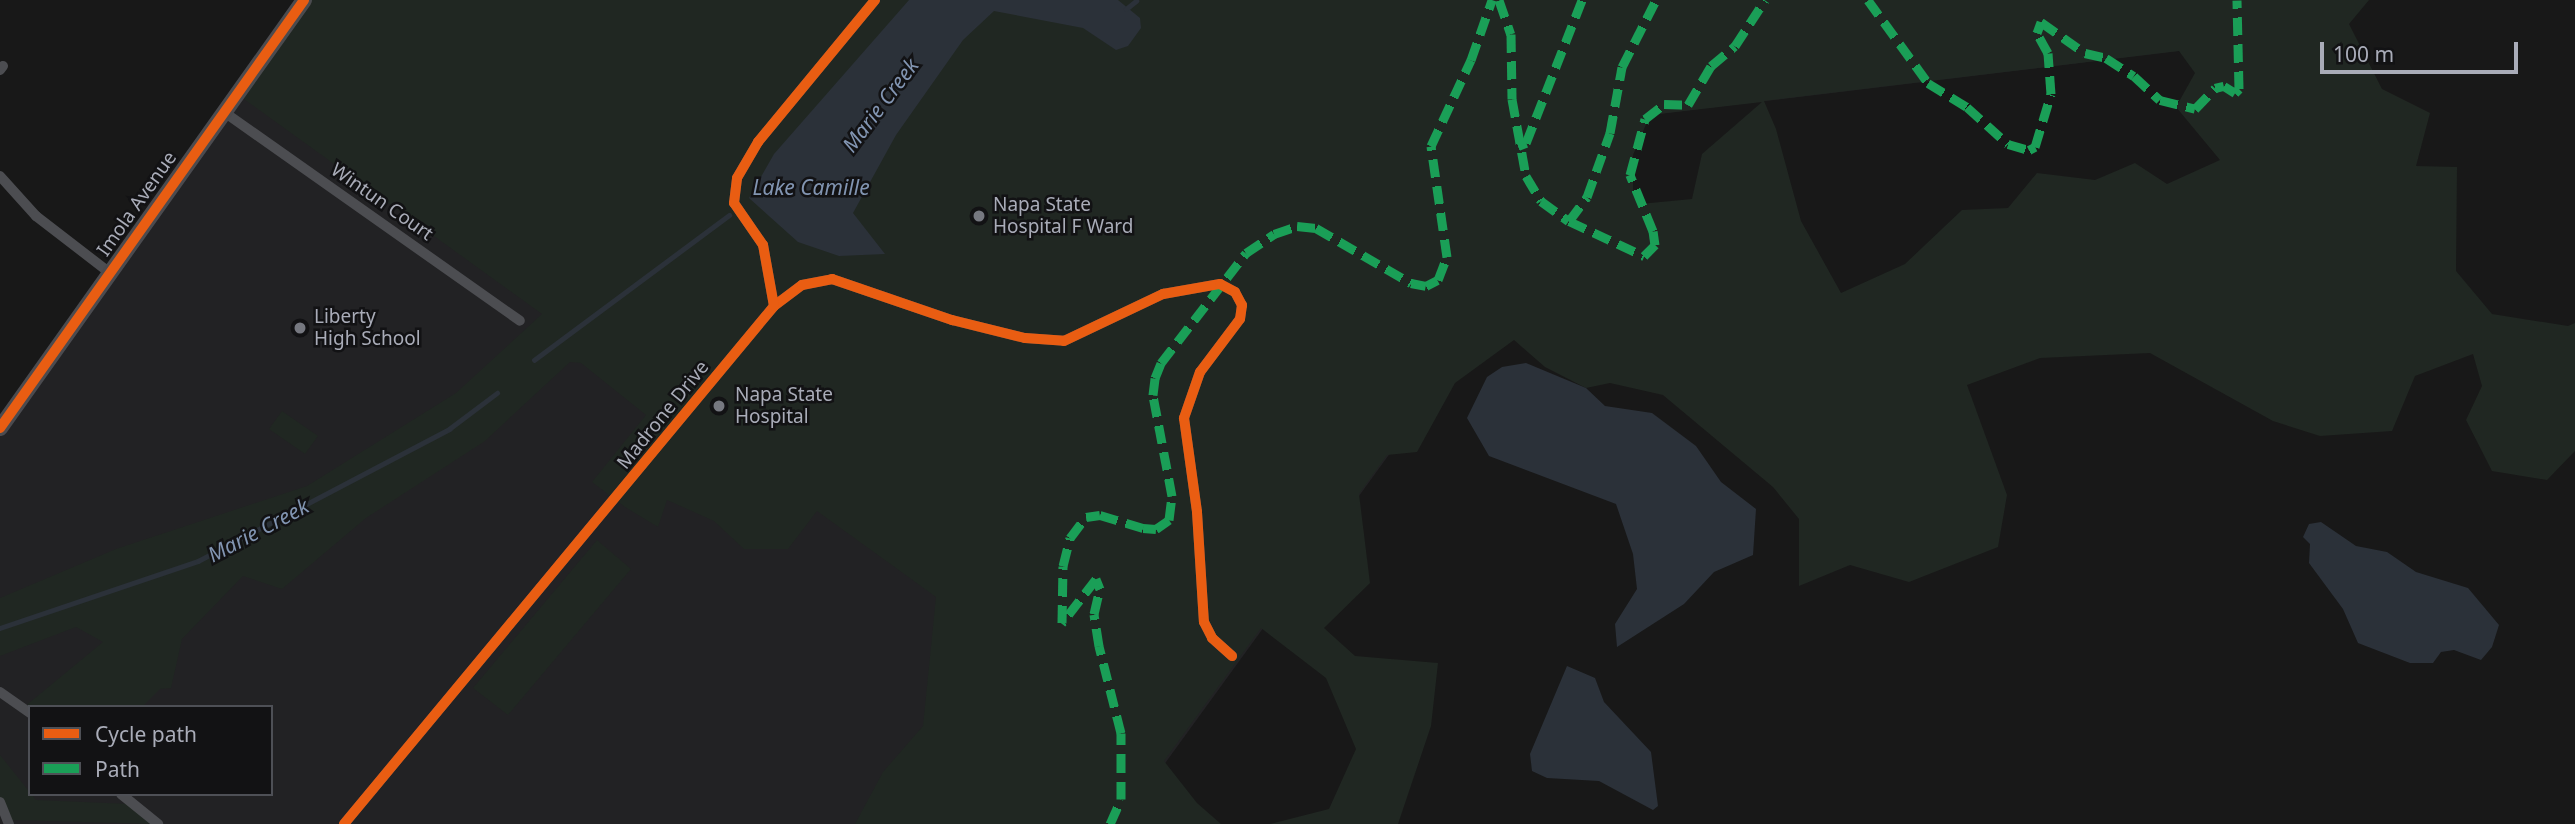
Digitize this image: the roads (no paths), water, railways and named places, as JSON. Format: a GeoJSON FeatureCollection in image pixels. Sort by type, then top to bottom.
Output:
{"type":"FeatureCollection","features":[{"type":"Feature","properties":{"kind":"street","name":"Imola Avenue"},"geometry":{"type":"LineString","coordinates":[[0,428],[304,0]]}},
{"type":"Feature","properties":{"kind":"street"},"geometry":{"type":"LineString","coordinates":[[774,306],[763,244],[734,203],[737,178],[758,142],[874,0]]}},
{"type":"Feature","properties":{"kind":"street","name":"Wintun Court"},"geometry":{"type":"LineString","coordinates":[[224,112],[520,321]]}},
{"type":"Feature","properties":{"kind":"street"},"geometry":{"type":"LineString","coordinates":[[0,176],[36,216],[110,273]]}},
{"type":"Feature","properties":{"kind":"street","name":"Madrone Drive"},"geometry":{"type":"LineString","coordinates":[[344,824],[774,306],[802,285],[832,279],[952,320],[1025,338],[1064,341],[1163,294],[1220,285],[1234,292],[1242,305],[1240,319],[1200,372],[1184,418],[1198,512],[1204,622],[1212,638],[1232,656]]}},
{"type":"Feature","properties":{"kind":"street"},"geometry":{"type":"LineString","coordinates":[[0,692],[28,712]]}},
{"type":"Feature","properties":{"kind":"street"},"geometry":{"type":"LineString","coordinates":[[123,796],[158,824]]}},
{"type":"Feature","properties":{"kind":"street"},"geometry":{"type":"LineString","coordinates":[[0,802],[9,824]]}},
{"type":"Feature","properties":{"kind":"water","name":"Lake Camille"},"geometry":{"type":"Polygon","coordinates":[[[909,0],[1118,0],[1140,18],[1141,28],[1128,46],[1116,50],[1083,28],[994,11],[963,40],[896,135],[853,213],[885,254],[839,256],[798,242],[749,198],[774,154],[909,0]]]}},
{"type":"Feature","properties":{"kind":"water"},"geometry":{"type":"Polygon","coordinates":[[[1526,363],[1586,388],[1605,406],[1652,413],[1696,446],[1721,482],[1756,509],[1753,555],[1714,572],[1684,604],[1617,647],[1615,624],[1637,589],[1633,554],[1616,504],[1489,456],[1467,418],[1487,377],[1502,367],[1526,363]]]}},
{"type":"Feature","properties":{"kind":"water"},"geometry":{"type":"Polygon","coordinates":[[[2321,522],[2356,546],[2387,552],[2416,572],[2468,588],[2499,625],[2492,647],[2481,660],[2454,650],[2441,652],[2433,663],[2410,663],[2358,643],[2343,609],[2309,563],[2310,544],[2303,537],[2309,524],[2321,522]]]}},
{"type":"Feature","properties":{"kind":"water"},"geometry":{"type":"Polygon","coordinates":[[[1567,666],[1595,678],[1604,702],[1651,752],[1658,806],[1653,810],[1599,781],[1547,778],[1532,771],[1530,754],[1567,666]]]}},
{"type":"Feature","properties":{"kind":"waterway","name":"Marie Creek"},"geometry":{"type":"LineString","coordinates":[[1126,9],[1136,1]]}},
{"type":"Feature","properties":{"kind":"waterway","name":"Marie Creek"},"geometry":{"type":"LineString","coordinates":[[534,360],[729,215]]}},
{"type":"Feature","properties":{"kind":"waterway","name":"Marie Creek"},"geometry":{"type":"LineString","coordinates":[[0,628],[198,561],[449,429],[497,393]]}},
{"type":"Feature","properties":{"kind":"place","name":"Napa State Hospital F Ward"},"geometry":{"type":"Point","coordinates":[979,216]}},
{"type":"Feature","properties":{"kind":"place","name":"Liberty High School"},"geometry":{"type":"Point","coordinates":[300,328]}},
{"type":"Feature","properties":{"kind":"place","name":"Napa State Hospital"},"geometry":{"type":"Point","coordinates":[719,406]}}]}
